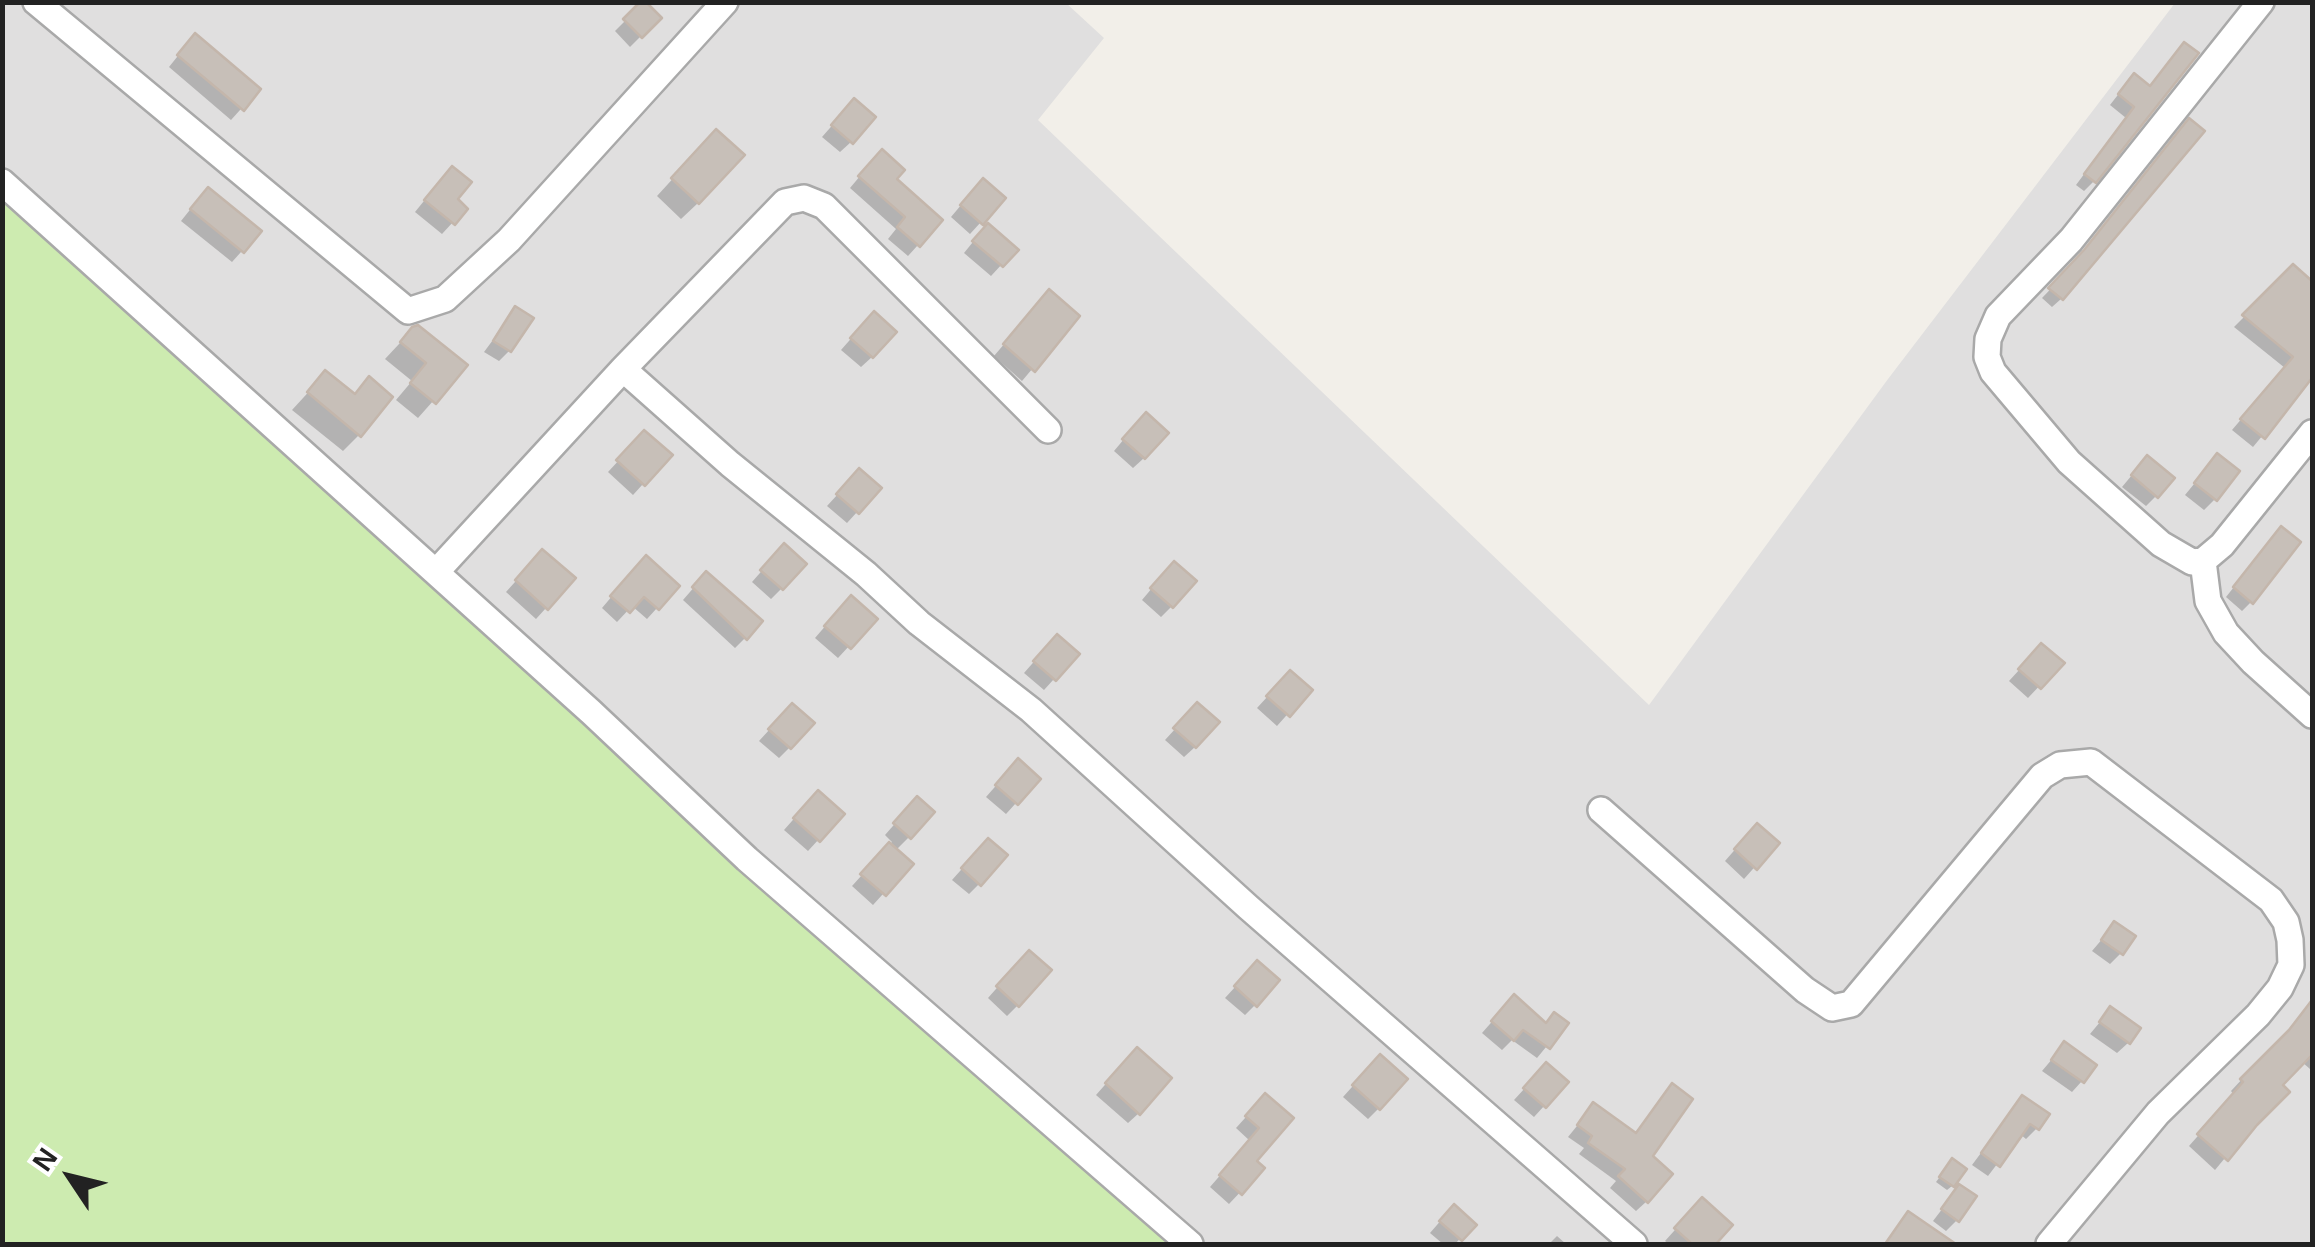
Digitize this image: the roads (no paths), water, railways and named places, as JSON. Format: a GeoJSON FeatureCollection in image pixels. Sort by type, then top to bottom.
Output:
{"type":"FeatureCollection","features":[{"type":"Feature","properties":{"kind":"street"},"geometry":{"type":"LineString","coordinates":[[36,2],[408,311],[445,299],[509,240],[725,2]]}},
{"type":"Feature","properties":{"kind":"street"},"geometry":{"type":"LineString","coordinates":[[2261,2],[2071,240],[1998,316],[1988,339],[1987,357],[1993,372],[2068,462],[2160,544],[2192,562],[2202,561],[2222,545],[2312,433]]}},
{"type":"Feature","properties":{"kind":"street"},"geometry":{"type":"LineString","coordinates":[[2,182],[436,572],[747,859],[1190,1244]]}},
{"type":"Feature","properties":{"kind":"street"},"geometry":{"type":"LineString","coordinates":[[436,572],[623,369],[786,202],[804,198],[824,206],[1048,430]]}},
{"type":"Feature","properties":{"kind":"street"},"geometry":{"type":"LineString","coordinates":[[623,369],[919,623],[1030,710],[1248,907],[1634,1244]]}},
{"type":"Feature","properties":{"kind":"street"},"geometry":{"type":"LineString","coordinates":[[2202,561],[2208,600],[2226,632],[2312,715]]}},
{"type":"Feature","properties":{"kind":"street"},"geometry":{"type":"LineString","coordinates":[[1601,810],[1806,990],[1832,1008],[1851,1004],[2042,776],[2060,765],[2092,762],[2262,892],[2286,922],[2290,940],[2291,964],[2280,988],[2258,1015],[2158,1112],[2049,1244]]}}]}
